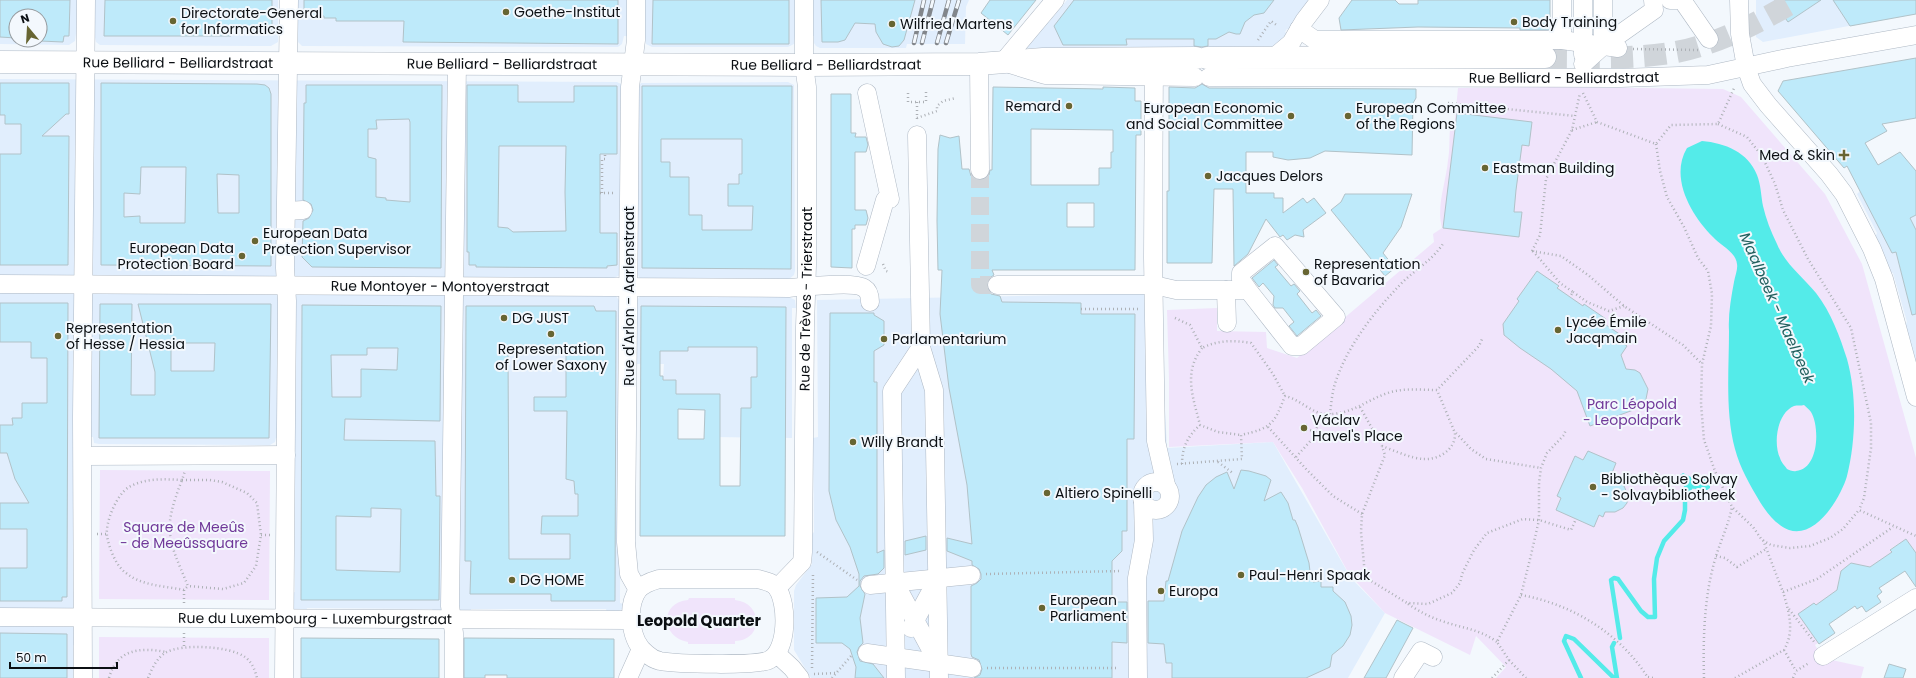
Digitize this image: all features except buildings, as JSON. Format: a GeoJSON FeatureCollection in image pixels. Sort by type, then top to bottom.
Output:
{"type":"FeatureCollection","features":[{"type":"Feature","properties":{"kind":"main road","name":"Rue Belliard - Belliardstraat"},"geometry":{"type":"LineString","coordinates":[[0,62],[804,65],[979,64],[1043,59],[1154,67],[1202,67],[1273,58],[1545,57]]}},
{"type":"Feature","properties":{"kind":"street"},"geometry":{"type":"LineString","coordinates":[[83,678],[86,0]]}},
{"type":"Feature","properties":{"kind":"street"},"geometry":{"type":"LineString","coordinates":[[284,678],[286,285],[295,210],[288,62],[289,0]]}},
{"type":"Feature","properties":{"kind":"street","name":"Rue d'Arlon - Aarlenstraat"},"geometry":{"type":"LineString","coordinates":[[636,0],[636,40],[630,87],[626,542],[629,574],[638,590]]}},
{"type":"Feature","properties":{"kind":"street","name":"Rue de Trèves - Trierstraat"},"geometry":{"type":"LineString","coordinates":[[777,588],[802,562],[808,552],[806,287],[807,87],[804,65],[804,0]]}},
{"type":"Feature","properties":{"kind":"street"},"geometry":{"type":"LineString","coordinates":[[1003,62],[1055,0]]}},
{"type":"Feature","properties":{"kind":"street"},"geometry":{"type":"LineString","coordinates":[[1273,58],[1291,44],[1299,29],[1320,0]]}},
{"type":"Feature","properties":{"kind":"street"},"geometry":{"type":"LineString","coordinates":[[1562,0],[1562,40]]}},
{"type":"Feature","properties":{"kind":"street"},"geometry":{"type":"LineString","coordinates":[[1583,0],[1583,68],[1611,47],[1654,10],[1653,0]]}},
{"type":"Feature","properties":{"kind":"street"},"geometry":{"type":"LineString","coordinates":[[1603,0],[1611,47]]}},
{"type":"Feature","properties":{"kind":"street"},"geometry":{"type":"LineString","coordinates":[[1670,0],[1682,0],[1706,45]]}},
{"type":"Feature","properties":{"kind":"street"},"geometry":{"type":"LineString","coordinates":[[1739,0],[1740,34],[1746,67],[1752,84],[1768,105],[1829,174],[1844,194],[1872,249],[1884,279],[1916,397]]}},
{"type":"Feature","properties":{"kind":"street"},"geometry":{"type":"LineString","coordinates":[[1299,29],[1315,40],[1562,40],[1611,47]]}},
{"type":"Feature","properties":{"kind":"street","name":"Rue Belliard - Belliardstraat"},"geometry":{"type":"LineString","coordinates":[[1202,67],[1620,78],[1712,75],[1792,57],[1916,35]]}},
{"type":"Feature","properties":{"kind":"street"},"geometry":{"type":"LineString","coordinates":[[454,678],[454,633],[450,606],[456,63]]}},
{"type":"Feature","properties":{"kind":"street"},"geometry":{"type":"LineString","coordinates":[[979,64],[980,170]]}},
{"type":"Feature","properties":{"kind":"street"},"geometry":{"type":"LineString","coordinates":[[1144,540],[1161,509],[1167,504],[1170,496],[1161,466],[1156,441],[1154,292],[1154,67]]}},
{"type":"Feature","properties":{"kind":"street"},"geometry":{"type":"LineString","coordinates":[[867,94],[890,198]]}},
{"type":"Feature","properties":{"kind":"street"},"geometry":{"type":"LineString","coordinates":[[917,135],[921,347],[934,390],[939,671]]}},
{"type":"Feature","properties":{"kind":"street"},"geometry":{"type":"LineString","coordinates":[[866,266],[885,200],[890,198],[918,199]]}},
{"type":"Feature","properties":{"kind":"street"},"geometry":{"type":"LineString","coordinates":[[1275,246],[1336,317],[1302,346],[1292,346],[1248,290],[1241,280],[1241,273],[1275,246]]}},
{"type":"Feature","properties":{"kind":"street","name":"Rue Montoyer - Montoyerstraat"},"geometry":{"type":"LineString","coordinates":[[0,284],[629,287],[806,287],[853,285],[863,287],[868,291],[870,302]]}},
{"type":"Feature","properties":{"kind":"street"},"geometry":{"type":"LineString","coordinates":[[997,285],[1154,292],[1176,290],[1248,290]]}},
{"type":"Feature","properties":{"kind":"street"},"geometry":{"type":"LineString","coordinates":[[1226,290],[1227,323]]}},
{"type":"Feature","properties":{"kind":"street"},"geometry":{"type":"LineString","coordinates":[[896,678],[892,391],[921,347]]}},
{"type":"Feature","properties":{"kind":"street"},"geometry":{"type":"LineString","coordinates":[[1138,678],[1137,578],[1144,540],[1144,493],[1156,441]]}},
{"type":"Feature","properties":{"kind":"street"},"geometry":{"type":"LineString","coordinates":[[83,456],[286,455]]}},
{"type":"Feature","properties":{"kind":"street"},"geometry":{"type":"LineString","coordinates":[[1144,493],[1158,482],[1166,485]]}},
{"type":"Feature","properties":{"kind":"street"},"geometry":{"type":"LineString","coordinates":[[1144,493],[1150,508],[1161,509]]}},
{"type":"Feature","properties":{"kind":"street"},"geometry":{"type":"LineString","coordinates":[[864,583],[895,583],[971,575]]}},
{"type":"Feature","properties":{"kind":"street"},"geometry":{"type":"LineString","coordinates":[[896,657],[937,578]]}},
{"type":"Feature","properties":{"kind":"street"},"geometry":{"type":"LineString","coordinates":[[659,579],[758,579],[771,583],[777,588],[782,603],[784,622],[783,642],[778,655],[768,661],[683,663],[659,660],[647,655],[641,649],[635,637],[630,620],[638,590],[648,582],[659,579]]}},
{"type":"Feature","properties":{"kind":"street"},"geometry":{"type":"LineString","coordinates":[[895,583],[915,620],[939,671]]}},
{"type":"Feature","properties":{"kind":"street"},"geometry":{"type":"LineString","coordinates":[[1820,651],[1916,598]]}},
{"type":"Feature","properties":{"kind":"street","name":"Rue du Luxembourg - Luxemburgstraat"},"geometry":{"type":"LineString","coordinates":[[0,617],[630,620]]}},
{"type":"Feature","properties":{"kind":"street"},"geometry":{"type":"LineString","coordinates":[[628,678],[641,649]]}},
{"type":"Feature","properties":{"kind":"street"},"geometry":{"type":"LineString","coordinates":[[1404,678],[1421,651],[1433,657]]}},
{"type":"Feature","properties":{"kind":"street"},"geometry":{"type":"LineString","coordinates":[[859,654],[896,657],[939,671],[972,668]]}},
{"type":"Feature","properties":{"kind":"street"},"geometry":{"type":"LineString","coordinates":[[778,655],[800,678]]}},
{"type":"Feature","properties":{"kind":"path"},"geometry":{"type":"LineString","coordinates":[[1257,42],[1271,21],[1278,26]]}},
{"type":"Feature","properties":{"kind":"path"},"geometry":{"type":"LineString","coordinates":[[1611,47],[1706,45]]}},
{"type":"Feature","properties":{"kind":"path"},"geometry":{"type":"LineString","coordinates":[[1532,251],[1540,235],[1546,179],[1572,130],[1582,89],[1598,122]]}},
{"type":"Feature","properties":{"kind":"path"},"geometry":{"type":"LineString","coordinates":[[1718,124],[1733,89]]}},
{"type":"Feature","properties":{"kind":"path"},"geometry":{"type":"LineString","coordinates":[[908,93],[908,102],[926,102],[926,92]]}},
{"type":"Feature","properties":{"kind":"path"},"geometry":{"type":"LineString","coordinates":[[917,102],[917,118],[937,110],[937,106],[943,101],[956,98]]}},
{"type":"Feature","properties":{"kind":"path"},"geometry":{"type":"LineString","coordinates":[[1448,103],[1575,116]]}},
{"type":"Feature","properties":{"kind":"path"},"geometry":{"type":"LineString","coordinates":[[1572,130],[1598,122],[1656,144]]}},
{"type":"Feature","properties":{"kind":"path"},"geometry":{"type":"LineString","coordinates":[[1734,678],[1784,650],[1791,635],[1788,609],[1783,592],[1762,540],[1753,527],[1732,507],[1715,471],[1704,440],[1701,404],[1702,364],[1711,326],[1712,294],[1708,271],[1698,258],[1684,227],[1667,197],[1660,171],[1656,144],[1671,125],[1718,124],[1747,137],[1762,156],[1775,184],[1783,210],[1851,328],[1871,423],[1871,448],[1864,498],[1859,510],[1843,529],[1830,538],[1810,546],[1800,548],[1780,548],[1762,540]]}},
{"type":"Feature","properties":{"kind":"path"},"geometry":{"type":"LineString","coordinates":[[602,193],[602,159],[606,159],[605,154]]}},
{"type":"Feature","properties":{"kind":"path"},"geometry":{"type":"LineString","coordinates":[[1330,414],[1334,386],[1347,355],[1363,330],[1398,286],[1438,251],[1444,242]]}},
{"type":"Feature","properties":{"kind":"path"},"geometry":{"type":"LineString","coordinates":[[1532,251],[1560,282],[1587,302],[1609,310],[1624,306]]}},
{"type":"Feature","properties":{"kind":"path"},"geometry":{"type":"LineString","coordinates":[[1532,251],[1561,256],[1588,275],[1624,306],[1684,345],[1702,364]]}},
{"type":"Feature","properties":{"kind":"path"},"geometry":{"type":"LineString","coordinates":[[1570,297],[1573,292]]}},
{"type":"Feature","properties":{"kind":"path"},"geometry":{"type":"LineString","coordinates":[[1081,309],[1138,309]]}},
{"type":"Feature","properties":{"kind":"path"},"geometry":{"type":"LineString","coordinates":[[1175,318],[1190,325],[1202,348]]}},
{"type":"Feature","properties":{"kind":"path"},"geometry":{"type":"LineString","coordinates":[[1285,396],[1294,398],[1322,414],[1338,414],[1360,407],[1391,392],[1415,389],[1437,390],[1479,346],[1483,337]]}},
{"type":"Feature","properties":{"kind":"path"},"geometry":{"type":"LineString","coordinates":[[1220,341],[1251,343],[1273,374],[1285,396],[1279,413],[1268,427],[1242,435],[1218,432],[1200,425],[1190,374],[1195,358],[1202,348],[1220,341]]}},
{"type":"Feature","properties":{"kind":"path"},"geometry":{"type":"LineString","coordinates":[[1382,446],[1424,459],[1441,455],[1452,448],[1456,440],[1455,433],[1437,390]]}},
{"type":"Feature","properties":{"kind":"path"},"geometry":{"type":"LineString","coordinates":[[1360,407],[1382,446],[1385,455],[1362,514],[1361,532],[1365,575],[1368,579],[1425,614],[1443,622],[1468,628],[1491,638],[1497,642],[1509,660],[1526,678]]}},
{"type":"Feature","properties":{"kind":"path"},"geometry":{"type":"LineString","coordinates":[[1296,457],[1305,448],[1316,432],[1322,414]]}},
{"type":"Feature","properties":{"kind":"path"},"geometry":{"type":"LineString","coordinates":[[1182,464],[1182,452],[1186,441],[1200,425]]}},
{"type":"Feature","properties":{"kind":"path"},"geometry":{"type":"LineString","coordinates":[[1268,427],[1333,496],[1362,514]]}},
{"type":"Feature","properties":{"kind":"path"},"geometry":{"type":"LineString","coordinates":[[1307,429],[1316,432]]}},
{"type":"Feature","properties":{"kind":"path"},"geometry":{"type":"LineString","coordinates":[[1497,642],[1521,595],[1539,520],[1538,483],[1541,468],[1546,453],[1564,435],[1566,429]]}},
{"type":"Feature","properties":{"kind":"path"},"geometry":{"type":"LineString","coordinates":[[1455,433],[1471,449],[1486,459],[1541,468]]}},
{"type":"Feature","properties":{"kind":"path"},"geometry":{"type":"LineString","coordinates":[[1161,466],[1242,459],[1242,435]]}},
{"type":"Feature","properties":{"kind":"path"},"geometry":{"type":"LineString","coordinates":[[1217,462],[1234,474]]}},
{"type":"Feature","properties":{"kind":"path"},"geometry":{"type":"LineString","coordinates":[[185,470],[170,516],[169,526],[173,552],[188,586]]}},
{"type":"Feature","properties":{"kind":"path"},"geometry":{"type":"LineString","coordinates":[[184,590],[139,581],[125,573],[118,564],[106,534],[112,509],[128,488],[144,481],[161,479],[210,480],[222,482],[247,492],[257,503],[261,535],[256,566],[244,583],[223,589],[188,586],[184,590],[184,606]]}},
{"type":"Feature","properties":{"kind":"path"},"geometry":{"type":"LineString","coordinates":[[1704,678],[1703,643],[1707,597],[1716,556],[1728,524],[1732,507]]}},
{"type":"Feature","properties":{"kind":"path"},"geometry":{"type":"LineString","coordinates":[[1859,510],[1916,536]]}},
{"type":"Feature","properties":{"kind":"path"},"geometry":{"type":"LineString","coordinates":[[1407,603],[1428,604],[1452,593],[1460,583],[1462,574],[1474,550],[1487,532],[1524,519],[1539,520],[1571,530],[1576,519]]}},
{"type":"Feature","properties":{"kind":"path"},"geometry":{"type":"LineString","coordinates":[[1783,592],[1817,579],[1894,527]]}},
{"type":"Feature","properties":{"kind":"path"},"geometry":{"type":"LineString","coordinates":[[95,534],[106,534]]}},
{"type":"Feature","properties":{"kind":"path"},"geometry":{"type":"LineString","coordinates":[[261,535],[269,535]]}},
{"type":"Feature","properties":{"kind":"path"},"geometry":{"type":"LineString","coordinates":[[1716,556],[1725,558],[1736,567],[1766,549]]}},
{"type":"Feature","properties":{"kind":"path"},"geometry":{"type":"LineString","coordinates":[[836,673],[812,674],[813,572],[808,552],[820,552],[864,583]]}},
{"type":"Feature","properties":{"kind":"path"},"geometry":{"type":"LineString","coordinates":[[971,575],[1121,571]]}},
{"type":"Feature","properties":{"kind":"path"},"geometry":{"type":"LineString","coordinates":[[1521,595],[1536,598],[1549,603],[1583,618],[1605,630],[1629,652],[1648,677],[1653,678]]}},
{"type":"Feature","properties":{"kind":"path"},"geometry":{"type":"LineString","coordinates":[[1788,609],[1820,651],[1796,671],[1792,678]]}},
{"type":"Feature","properties":{"kind":"path"},"geometry":{"type":"LineString","coordinates":[[184,637],[184,647]]}},
{"type":"Feature","properties":{"kind":"path"},"geometry":{"type":"LineString","coordinates":[[109,678],[112,667],[125,655],[144,650],[167,652],[184,647],[231,650],[244,656],[250,661],[257,678]]}},
{"type":"Feature","properties":{"kind":"path"},"geometry":{"type":"LineString","coordinates":[[1784,650],[1796,671]]}},
{"type":"Feature","properties":{"kind":"path"},"geometry":{"type":"LineString","coordinates":[[148,678],[158,659],[167,652]]}},
{"type":"Feature","properties":{"kind":"path"},"geometry":{"type":"LineString","coordinates":[[832,678],[859,654]]}},
{"type":"Feature","properties":{"kind":"path"},"geometry":{"type":"LineString","coordinates":[[1492,678],[1509,660]]}},
{"type":"Feature","properties":{"kind":"path"},"geometry":{"type":"LineString","coordinates":[[972,668],[1118,668]]}},
{"type":"Feature","properties":{"kind":"shaded area"},"geometry":{"type":"Polygon","coordinates":[[[0,0],[278,0],[278,42],[271,46],[100,45],[96,42],[94,33],[76,34],[75,41],[69,45],[48,45],[48,8],[8,8],[8,44],[0,44],[0,0]]]}},
{"type":"Feature","properties":{"kind":"shaded area"},"geometry":{"type":"Polygon","coordinates":[[[298,0],[969,0],[966,7],[965,44],[907,44],[906,48],[820,48],[814,43],[814,36],[795,36],[794,44],[788,47],[652,47],[646,44],[645,37],[624,36],[622,44],[618,47],[302,46],[298,42],[298,0]]]}},
{"type":"Feature","properties":{"kind":"shaded area"},"geometry":{"type":"Polygon","coordinates":[[[1067,0],[1309,0],[1293,30],[1287,29],[1285,32],[1290,36],[1285,44],[1266,49],[1022,48],[1045,19],[1049,22],[1067,0]]]}},
{"type":"Feature","properties":{"kind":"shaded area"},"geometry":{"type":"Polygon","coordinates":[[[1756,0],[1866,0],[1870,22],[1763,42],[1756,37],[1756,0]]]}},
{"type":"Feature","properties":{"kind":"shaded area"},"geometry":{"type":"Polygon","coordinates":[[[0,79],[617,82],[621,84],[620,275],[614,278],[616,296],[621,303],[620,603],[623,604],[622,609],[616,613],[607,613],[606,609],[471,609],[471,613],[442,611],[434,613],[432,609],[307,608],[306,612],[295,610],[293,609],[291,593],[295,592],[295,437],[276,438],[275,442],[270,445],[99,444],[94,443],[93,437],[73,437],[73,591],[77,592],[76,644],[73,645],[73,678],[0,678],[0,79]]]}},
{"type":"Feature","properties":{"kind":"shaded area"},"geometry":{"type":"Polygon","coordinates":[[[788,82],[794,85],[795,271],[794,275],[788,280],[789,297],[795,300],[796,308],[792,308],[792,438],[715,437],[715,423],[704,423],[704,410],[677,409],[676,380],[663,379],[664,364],[636,364],[637,300],[640,296],[640,279],[637,273],[638,87],[641,83],[788,82]]]}},
{"type":"Feature","properties":{"kind":"shaded area"},"geometry":{"type":"Polygon","coordinates":[[[1916,184],[1916,370],[1904,327],[1907,322],[1893,273],[1888,271],[1875,238],[1877,233],[1857,194],[1860,191],[1916,184]]]}},
{"type":"Feature","properties":{"kind":"shaded area"},"geometry":{"type":"Polygon","coordinates":[[[1159,293],[1167,448],[1273,442],[1351,578],[1385,613],[1348,678],[811,678],[794,650],[794,591],[796,585],[812,564],[812,534],[814,532],[813,438],[818,437],[817,300],[1159,293]]]}},
{"type":"Feature","properties":{"kind":"green space","name":"Parc Léopold - Leopoldpark"},"geometry":{"type":"Polygon","coordinates":[[[1554,87],[1723,89],[1741,97],[1825,194],[1862,264],[1916,458],[1916,553],[1906,539],[1890,549],[1892,552],[1866,570],[1851,563],[1841,571],[1838,583],[1841,587],[1816,605],[1814,603],[1818,643],[1815,645],[1816,647],[1827,659],[1864,667],[1861,678],[1496,678],[1506,667],[1476,636],[1470,655],[1385,613],[1349,574],[1302,488],[1273,442],[1169,447],[1167,310],[1217,308],[1217,331],[1266,332],[1267,348],[1297,358],[1434,242],[1433,234],[1442,228],[1440,211],[1449,156],[1450,129],[1454,129],[1458,88],[1554,87]]]}},
{"type":"Feature","properties":{"kind":"green space","name":"Square de Meeûs - de Meeûssquare"},"geometry":{"type":"Polygon","coordinates":[[[100,470],[270,471],[269,600],[99,599],[100,470]]]}},
{"type":"Feature","properties":{"kind":"green space"},"geometry":{"type":"Polygon","coordinates":[[[689,598],[735,598],[735,600],[744,603],[751,608],[755,614],[755,629],[751,635],[744,639],[735,641],[735,644],[688,644],[688,642],[679,639],[672,634],[668,627],[667,620],[668,613],[672,607],[679,602],[688,600],[689,598]]]}},
{"type":"Feature","properties":{"kind":"green space"},"geometry":{"type":"Polygon","coordinates":[[[99,637],[269,638],[269,678],[99,678],[99,637]]]}},
{"type":"Feature","properties":{"kind":"water","name":"Maalbeek - Maelbeek"},"geometry":{"type":"Polygon","coordinates":[[[1702,141],[1711,142],[1735,150],[1748,160],[1757,175],[1767,221],[1780,251],[1789,264],[1816,293],[1826,308],[1847,359],[1854,402],[1854,433],[1847,476],[1844,485],[1833,505],[1818,522],[1809,528],[1799,531],[1789,530],[1784,528],[1772,518],[1763,506],[1742,470],[1737,456],[1732,435],[1728,390],[1729,313],[1737,264],[1731,252],[1705,228],[1691,208],[1685,196],[1681,172],[1682,160],[1687,148],[1702,141]],[[1804,405],[1794,406],[1788,410],[1780,422],[1778,429],[1778,452],[1787,469],[1793,471],[1804,469],[1809,463],[1816,446],[1816,427],[1814,419],[1811,412],[1804,405]]]}},
{"type":"Feature","properties":{"kind":"water"},"geometry":{"type":"Polygon","coordinates":[[[1683,473],[1693,478],[1707,479],[1710,481],[1710,488],[1707,490],[1685,488],[1680,481],[1679,476],[1683,473]]]}},
{"type":"Feature","properties":{"kind":"waterway"},"geometry":{"type":"LineString","coordinates":[[1620,638],[1611,580],[1614,578],[1618,579],[1641,611],[1648,617],[1655,617],[1654,579],[1657,558],[1664,541],[1683,520],[1685,498],[1690,488]]}},
{"type":"Feature","properties":{"kind":"waterway"},"geometry":{"type":"LineString","coordinates":[[1581,678],[1564,641],[1566,636],[1574,639],[1614,678]]}},
{"type":"Feature","properties":{"kind":"waterway"},"geometry":{"type":"LineString","coordinates":[[1614,643],[1612,647],[1617,678]]}},
{"type":"Feature","properties":{"kind":"tunnel"},"geometry":{"type":"LineString","coordinates":[[1545,57],[1646,56],[1685,50],[1716,41],[1740,31],[1797,0]]}},
{"type":"Feature","properties":{"kind":"tunnel"},"geometry":{"type":"LineString","coordinates":[[980,170],[980,285],[997,285]]}},
{"type":"Feature","properties":{"kind":"railway"},"geometry":{"type":"LineString","coordinates":[[914,43],[924,0]]}},
{"type":"Feature","properties":{"kind":"railway"},"geometry":{"type":"LineString","coordinates":[[922,43],[933,0]]}},
{"type":"Feature","properties":{"kind":"railway"},"geometry":{"type":"LineString","coordinates":[[937,43],[949,0]]}},
{"type":"Feature","properties":{"kind":"railway"},"geometry":{"type":"LineString","coordinates":[[946,43],[959,0]]}},
{"type":"Feature","properties":{"kind":"place","name":"Goethe-Institut"},"geometry":{"type":"Point","coordinates":[506,12]}},
{"type":"Feature","properties":{"kind":"place","name":"Directorate-General for Informatics"},"geometry":{"type":"Point","coordinates":[173,21]}},
{"type":"Feature","properties":{"kind":"place","name":"Body Training"},"geometry":{"type":"Point","coordinates":[1514,22]}},
{"type":"Feature","properties":{"kind":"place","name":"Wilfried Martens"},"geometry":{"type":"Point","coordinates":[892,24]}},
{"type":"Feature","properties":{"kind":"place","name":"Remard"},"geometry":{"type":"Point","coordinates":[1069,106]}},
{"type":"Feature","properties":{"kind":"place","name":"European Economic and Social Committee"},"geometry":{"type":"Point","coordinates":[1291,116]}},
{"type":"Feature","properties":{"kind":"place","name":"European Committee of the Regions"},"geometry":{"type":"Point","coordinates":[1348,116]}},
{"type":"Feature","properties":{"kind":"place","name":"Med & Skin"},"geometry":{"type":"Point","coordinates":[1844,155]}},
{"type":"Feature","properties":{"kind":"place","name":"Eastman Building"},"geometry":{"type":"Point","coordinates":[1485,168]}},
{"type":"Feature","properties":{"kind":"place","name":"Jacques Delors"},"geometry":{"type":"Point","coordinates":[1208,176]}},
{"type":"Feature","properties":{"kind":"place","name":"European Data Protection Supervisor"},"geometry":{"type":"Point","coordinates":[255,241]}},
{"type":"Feature","properties":{"kind":"place","name":"European Data Protection Board"},"geometry":{"type":"Point","coordinates":[242,256]}},
{"type":"Feature","properties":{"kind":"place","name":"Representation of Bavaria"},"geometry":{"type":"Point","coordinates":[1306,272]}},
{"type":"Feature","properties":{"kind":"place","name":"DG JUST"},"geometry":{"type":"Point","coordinates":[504,318]}},
{"type":"Feature","properties":{"kind":"place","name":"Lycée Émile Jacqmain"},"geometry":{"type":"Point","coordinates":[1558,330]}},
{"type":"Feature","properties":{"kind":"place","name":"Representation of Lower Saxony"},"geometry":{"type":"Point","coordinates":[551,334]}},
{"type":"Feature","properties":{"kind":"place","name":"Representation of Hesse / Hessia"},"geometry":{"type":"Point","coordinates":[58,336]}},
{"type":"Feature","properties":{"kind":"place","name":"Parlamentarium"},"geometry":{"type":"Point","coordinates":[884,339]}},
{"type":"Feature","properties":{"kind":"place","name":"Václav Havel's Place"},"geometry":{"type":"Point","coordinates":[1304,428]}},
{"type":"Feature","properties":{"kind":"place","name":"Willy Brandt"},"geometry":{"type":"Point","coordinates":[853,442]}},
{"type":"Feature","properties":{"kind":"place","name":"Bibliothèque Solvay - Solvaybibliotheek"},"geometry":{"type":"Point","coordinates":[1593,487]}},
{"type":"Feature","properties":{"kind":"place","name":"Altiero Spinelli"},"geometry":{"type":"Point","coordinates":[1047,493]}},
{"type":"Feature","properties":{"kind":"place","name":"Paul-Henri Spaak"},"geometry":{"type":"Point","coordinates":[1241,575]}},
{"type":"Feature","properties":{"kind":"place","name":"DG HOME"},"geometry":{"type":"Point","coordinates":[512,580]}},
{"type":"Feature","properties":{"kind":"place","name":"Europa"},"geometry":{"type":"Point","coordinates":[1161,591]}},
{"type":"Feature","properties":{"kind":"place","name":"European Parliament"},"geometry":{"type":"Point","coordinates":[1042,608]}},
{"type":"Feature","properties":{"kind":"district","name":"Leopold Quarter"},"geometry":{"type":"Point","coordinates":[699,621]}}]}
